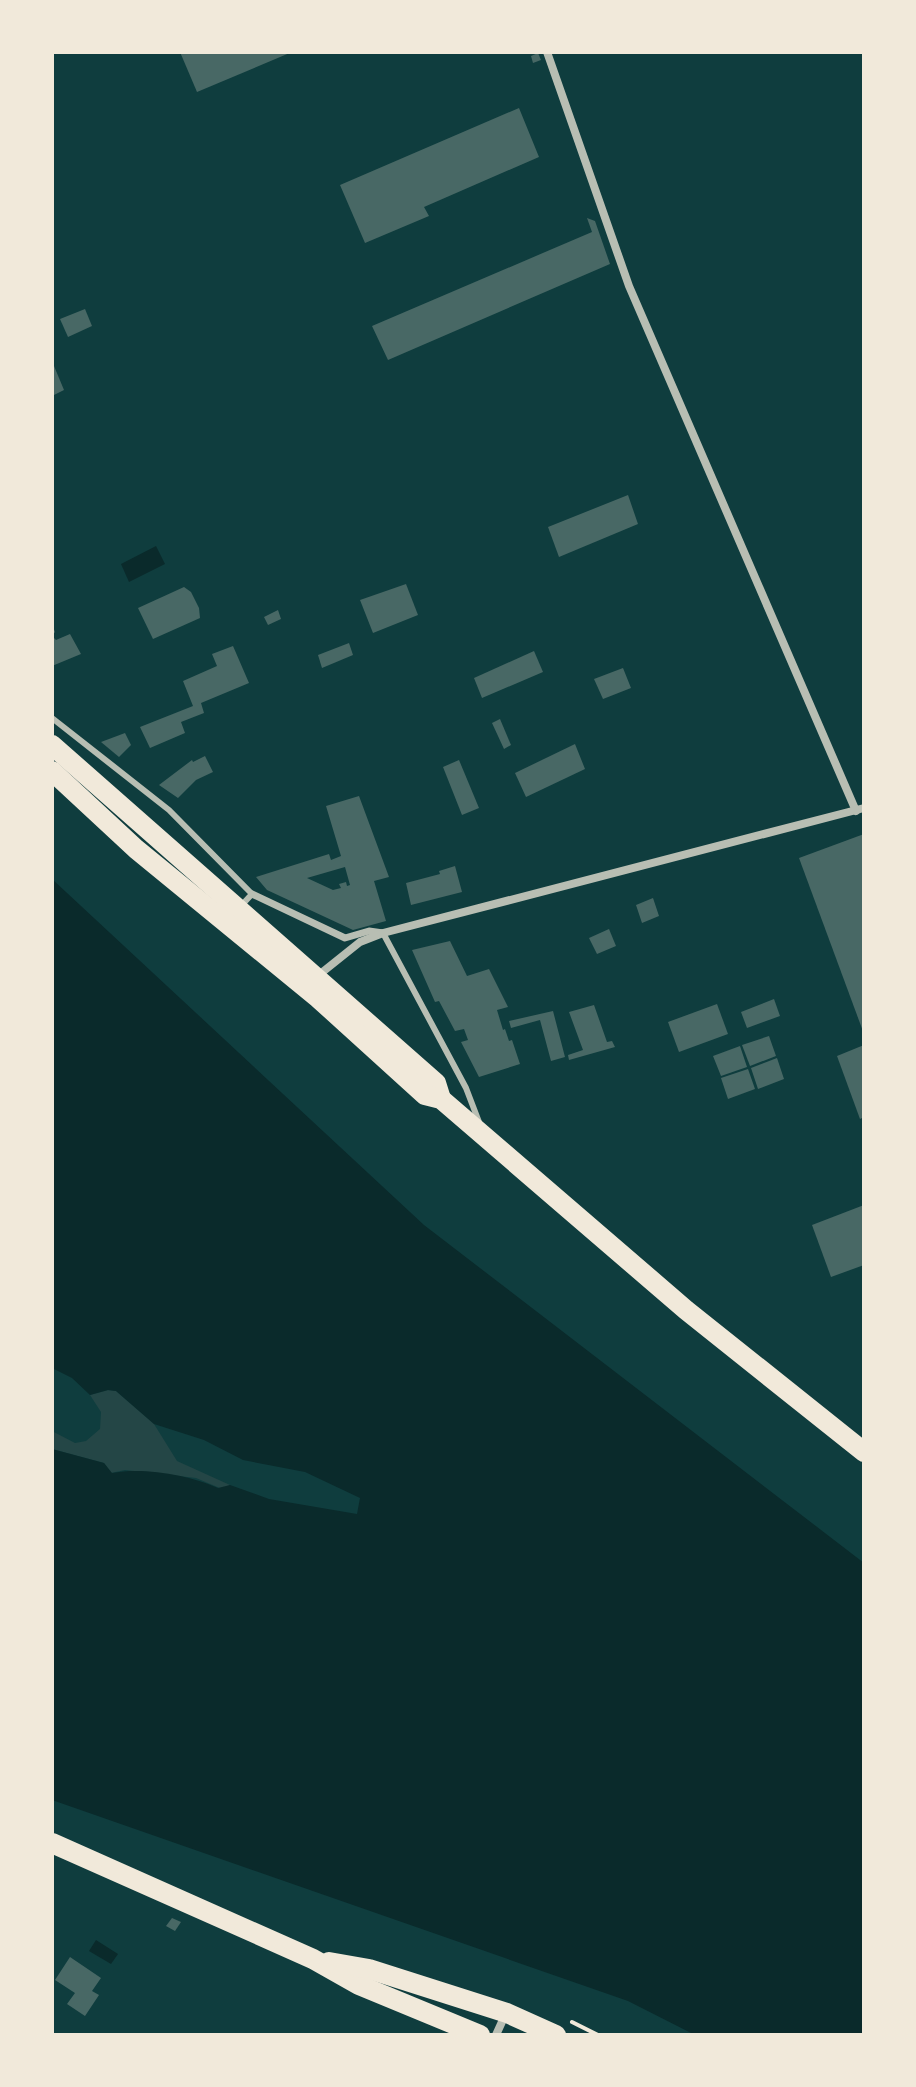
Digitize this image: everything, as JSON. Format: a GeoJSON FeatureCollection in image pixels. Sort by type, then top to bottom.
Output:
{"type":"FeatureCollection","features":[{"type":"Feature","properties":{"kind":"main road"},"geometry":{"type":"LineString","coordinates":[[52,745],[231,916],[436,1083],[441,1099],[474,1128],[686,1310],[864,1452]]}},
{"type":"Feature","properties":{"kind":"main road"},"geometry":{"type":"LineString","coordinates":[[52,771],[136,849],[231,916]]}},
{"type":"Feature","properties":{"kind":"main road"},"geometry":{"type":"LineString","coordinates":[[52,1843],[313,1959],[359,1985],[480,2035]]}},
{"type":"Feature","properties":{"kind":"main road"},"geometry":{"type":"LineString","coordinates":[[313,1959],[369,1969],[507,2013],[556,2035]]}},
{"type":"Feature","properties":{"kind":"street"},"geometry":{"type":"LineString","coordinates":[[310,983],[360,942],[383,933],[860,810],[629,286],[547,52]]}},
{"type":"Feature","properties":{"kind":"street"},"geometry":{"type":"LineString","coordinates":[[252,894],[345,938],[369,931],[383,933]]}},
{"type":"Feature","properties":{"kind":"street"},"geometry":{"type":"LineString","coordinates":[[496,2035],[507,2013]]}},
{"type":"Feature","properties":{"kind":"lane"},"geometry":{"type":"LineString","coordinates":[[52,718],[169,810],[252,894],[231,916]]}},
{"type":"Feature","properties":{"kind":"lane"},"geometry":{"type":"LineString","coordinates":[[383,933],[466,1088],[480,1121],[474,1128]]}},
{"type":"Feature","properties":{"kind":"shaded area"},"geometry":{"type":"Polygon","coordinates":[[[156,546],[165,564],[129,582],[121,564],[156,546]]]}},
{"type":"Feature","properties":{"kind":"shaded area"},"geometry":{"type":"Polygon","coordinates":[[[52,879],[424,1225],[864,1563],[864,2035],[695,2035],[628,2001],[52,1800],[52,1449],[104,1463],[112,1473],[166,1473],[218,1488],[230,1485],[269,1499],[357,1514],[360,1498],[305,1472],[243,1460],[204,1440],[154,1424],[116,1391],[90,1395],[72,1378],[52,1368],[52,879]]]}},
{"type":"Feature","properties":{"kind":"shaded area"},"geometry":{"type":"Polygon","coordinates":[[[116,1391],[154,1424],[177,1461],[230,1485],[222,1489],[196,1478],[125,1470],[111,1473],[104,1463],[52,1449],[52,1431],[75,1443],[86,1441],[100,1429],[101,1412],[90,1395],[116,1391]]]}},
{"type":"Feature","properties":{"kind":"shaded area"},"geometry":{"type":"Polygon","coordinates":[[[96,1940],[118,1954],[111,1964],[89,1951],[96,1940]]]}},
{"type":"Feature","properties":{"kind":"building"},"geometry":{"type":"Polygon","coordinates":[[[180,52],[292,52],[197,92],[180,52]]]}},
{"type":"Feature","properties":{"kind":"building"},"geometry":{"type":"Polygon","coordinates":[[[538,53],[541,60],[533,63],[531,56],[538,53]]]}},
{"type":"Feature","properties":{"kind":"building"},"geometry":{"type":"Polygon","coordinates":[[[519,108],[539,157],[424,207],[429,216],[365,243],[340,185],[519,108]]]}},
{"type":"Feature","properties":{"kind":"building"},"geometry":{"type":"Polygon","coordinates":[[[587,218],[595,221],[610,264],[388,360],[372,326],[592,232],[587,218]]]}},
{"type":"Feature","properties":{"kind":"building"},"geometry":{"type":"Polygon","coordinates":[[[85,309],[92,326],[68,337],[60,319],[85,309]]]}},
{"type":"Feature","properties":{"kind":"building"},"geometry":{"type":"Polygon","coordinates":[[[52,367],[64,390],[52,396],[52,367]]]}},
{"type":"Feature","properties":{"kind":"building"},"geometry":{"type":"Polygon","coordinates":[[[628,495],[638,524],[559,557],[548,527],[628,495]]]}},
{"type":"Feature","properties":{"kind":"building"},"geometry":{"type":"Polygon","coordinates":[[[406,584],[418,615],[373,633],[360,600],[406,584]]]}},
{"type":"Feature","properties":{"kind":"building"},"geometry":{"type":"Polygon","coordinates":[[[184,587],[191,592],[200,618],[153,639],[138,608],[184,587]]]}},
{"type":"Feature","properties":{"kind":"building"},"geometry":{"type":"Polygon","coordinates":[[[278,610],[281,619],[268,625],[264,617],[278,610]]]}},
{"type":"Feature","properties":{"kind":"building"},"geometry":{"type":"Polygon","coordinates":[[[70,634],[81,654],[52,666],[52,636],[56,640],[70,634]]]}},
{"type":"Feature","properties":{"kind":"building"},"geometry":{"type":"Polygon","coordinates":[[[349,643],[353,655],[322,668],[318,655],[349,643]]]}},
{"type":"Feature","properties":{"kind":"building"},"geometry":{"type":"Polygon","coordinates":[[[233,646],[249,683],[201,703],[204,713],[181,722],[185,733],[150,748],[140,727],[193,706],[183,681],[217,666],[212,654],[233,646]]]}},
{"type":"Feature","properties":{"kind":"building"},"geometry":{"type":"Polygon","coordinates":[[[534,651],[543,672],[482,698],[474,678],[534,651]]]}},
{"type":"Feature","properties":{"kind":"building"},"geometry":{"type":"Polygon","coordinates":[[[623,668],[631,688],[603,699],[594,679],[623,668]]]}},
{"type":"Feature","properties":{"kind":"building"},"geometry":{"type":"Polygon","coordinates":[[[500,719],[511,745],[504,749],[492,723],[500,719]]]}},
{"type":"Feature","properties":{"kind":"building"},"geometry":{"type":"Polygon","coordinates":[[[125,733],[131,745],[119,757],[101,742],[125,733]]]}},
{"type":"Feature","properties":{"kind":"building"},"geometry":{"type":"Polygon","coordinates":[[[575,744],[585,769],[526,797],[515,773],[575,744]]]}},
{"type":"Feature","properties":{"kind":"building"},"geometry":{"type":"Polygon","coordinates":[[[205,756],[213,772],[196,780],[178,798],[159,785],[192,760],[205,756]]]}},
{"type":"Feature","properties":{"kind":"building"},"geometry":{"type":"Polygon","coordinates":[[[459,760],[479,808],[462,815],[443,767],[459,760]]]}},
{"type":"Feature","properties":{"kind":"building"},"geometry":{"type":"Polygon","coordinates":[[[359,796],[389,877],[374,881],[386,921],[353,930],[267,890],[256,877],[329,854],[331,860],[341,856],[326,806],[359,796]],[[345,867],[307,878],[333,890],[341,888],[339,884],[346,882],[347,886],[350,885],[345,867]]]}},
{"type":"Feature","properties":{"kind":"building"},"geometry":{"type":"Polygon","coordinates":[[[864,834],[864,1034],[799,858],[864,834]]]}},
{"type":"Feature","properties":{"kind":"building"},"geometry":{"type":"Polygon","coordinates":[[[455,866],[462,892],[411,905],[406,883],[440,874],[439,871],[455,866]]]}},
{"type":"Feature","properties":{"kind":"building"},"geometry":{"type":"Polygon","coordinates":[[[653,898],[659,916],[642,923],[636,905],[653,898]]]}},
{"type":"Feature","properties":{"kind":"building"},"geometry":{"type":"Polygon","coordinates":[[[609,929],[616,946],[597,954],[589,938],[609,929]]]}},
{"type":"Feature","properties":{"kind":"building"},"geometry":{"type":"Polygon","coordinates":[[[450,941],[467,976],[489,969],[508,1007],[497,1010],[520,1064],[479,1077],[461,1042],[468,1040],[464,1029],[455,1031],[439,1001],[435,1002],[412,950],[450,941]]]}},
{"type":"Feature","properties":{"kind":"building"},"geometry":{"type":"Polygon","coordinates":[[[774,999],[780,1016],[747,1028],[741,1012],[774,999]]]}},
{"type":"Feature","properties":{"kind":"building"},"geometry":{"type":"Polygon","coordinates":[[[717,1004],[728,1034],[679,1052],[668,1022],[717,1004]]]}},
{"type":"Feature","properties":{"kind":"building"},"geometry":{"type":"Polygon","coordinates":[[[594,1005],[607,1042],[612,1041],[615,1047],[569,1060],[568,1055],[583,1050],[569,1012],[594,1005]]]}},
{"type":"Feature","properties":{"kind":"building"},"geometry":{"type":"Polygon","coordinates":[[[553,1011],[565,1057],[551,1061],[540,1020],[511,1028],[509,1021],[553,1011]]]}},
{"type":"Feature","properties":{"kind":"building"},"geometry":{"type":"Polygon","coordinates":[[[769,1036],[776,1056],[750,1066],[742,1045],[769,1036]]]}},
{"type":"Feature","properties":{"kind":"building"},"geometry":{"type":"Polygon","coordinates":[[[864,1045],[864,1117],[860,1119],[837,1056],[864,1045]]]}},
{"type":"Feature","properties":{"kind":"building"},"geometry":{"type":"Polygon","coordinates":[[[740,1046],[747,1067],[721,1076],[713,1056],[740,1046]]]}},
{"type":"Feature","properties":{"kind":"building"},"geometry":{"type":"Polygon","coordinates":[[[777,1058],[784,1079],[758,1089],[751,1068],[777,1058]]]}},
{"type":"Feature","properties":{"kind":"building"},"geometry":{"type":"Polygon","coordinates":[[[748,1069],[755,1089],[728,1099],[721,1078],[748,1069]]]}},
{"type":"Feature","properties":{"kind":"building"},"geometry":{"type":"Polygon","coordinates":[[[864,1205],[864,1265],[831,1277],[812,1225],[864,1205]]]}},
{"type":"Feature","properties":{"kind":"building"},"geometry":{"type":"Polygon","coordinates":[[[172,1918],[181,1922],[175,1931],[166,1926],[172,1918]]]}},
{"type":"Feature","properties":{"kind":"building"},"geometry":{"type":"Polygon","coordinates":[[[70,1957],[101,1978],[92,1991],[99,1995],[85,2016],[67,2004],[75,1993],[55,1980],[70,1957]]]}}]}
